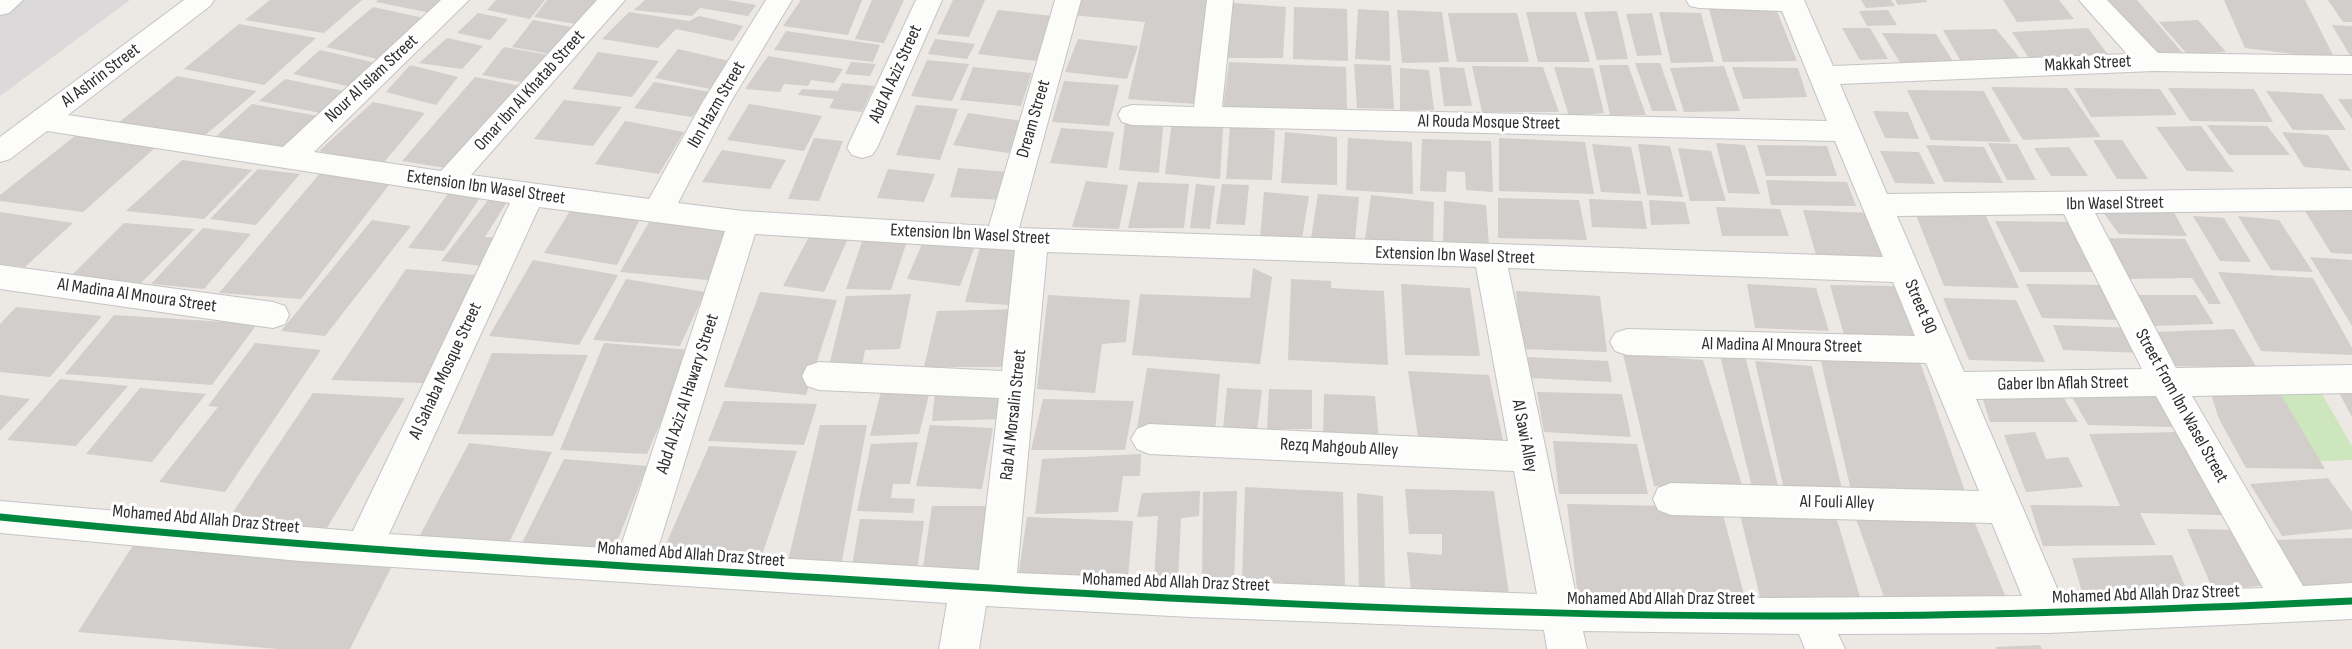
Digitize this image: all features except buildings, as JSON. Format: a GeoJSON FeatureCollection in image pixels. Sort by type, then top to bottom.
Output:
{"type":"FeatureCollection","features":[{"type":"Feature","properties":{"kind":"street"},"geometry":{"type":"LineString","coordinates":[[0,7],[10,0]]}},
{"type":"Feature","properties":{"kind":"street","name":"Al Ashrin Street"},"geometry":{"type":"LineString","coordinates":[[0,152],[201,0]]}},
{"type":"Feature","properties":{"kind":"street","name":"Nour Al Islam Street"},"geometry":{"type":"LineString","coordinates":[[289,159],[456,0]]}},
{"type":"Feature","properties":{"kind":"street","name":"Omar Ibn Al Khatab Street"},"geometry":{"type":"LineString","coordinates":[[447,183],[612,0]]}},
{"type":"Feature","properties":{"kind":"street","name":"Ibn Hazm Street"},"geometry":{"type":"LineString","coordinates":[[657,213],[716,103],[779,0]]}},
{"type":"Feature","properties":{"kind":"street","name":"Abd Al Aziz Street"},"geometry":{"type":"LineString","coordinates":[[862,148],[929,0]]}},
{"type":"Feature","properties":{"kind":"street","name":"Dream Street"},"geometry":{"type":"LineString","coordinates":[[1016,239],[1068,0]]}},
{"type":"Feature","properties":{"kind":"street"},"geometry":{"type":"LineString","coordinates":[[1207,116],[1220,0]]}},
{"type":"Feature","properties":{"kind":"street"},"geometry":{"type":"LineString","coordinates":[[1700,0],[1792,2]]}},
{"type":"Feature","properties":{"kind":"street"},"geometry":{"type":"LineString","coordinates":[[2092,0],[2149,61]]}},
{"type":"Feature","properties":{"kind":"street","name":"Street 90"},"geometry":{"type":"LineString","coordinates":[[1792,2],[2049,615]]}},
{"type":"Feature","properties":{"kind":"street","name":"Makkah Street"},"geometry":{"type":"LineString","coordinates":[[1823,76],[2149,61],[2258,60],[2352,65]]}},
{"type":"Feature","properties":{"kind":"street","name":"Al Rouda Mosque Street"},"geometry":{"type":"LineString","coordinates":[[1132,114],[1846,131]]}},
{"type":"Feature","properties":{"kind":"street","name":"Extension Ibn Wasel Street"},"geometry":{"type":"LineString","coordinates":[[42,121],[528,195],[743,222],[1016,239],[1904,270]]}},
{"type":"Feature","properties":{"kind":"street","name":"Al Sahaba Mosque Street"},"geometry":{"type":"LineString","coordinates":[[364,547],[528,195]]}},
{"type":"Feature","properties":{"kind":"street","name":"Ibn Wasel Street"},"geometry":{"type":"LineString","coordinates":[[1877,205],[2352,199]]}},
{"type":"Feature","properties":{"kind":"street","name":"Street From Ibn Wasel Street"},"geometry":{"type":"LineString","coordinates":[[2075,204],[2166,382],[2293,604]]}},
{"type":"Feature","properties":{"kind":"street","name":"Abd Al Aziz Al Hawary Street"},"geometry":{"type":"LineString","coordinates":[[633,566],[743,222]]}},
{"type":"Feature","properties":{"kind":"street","name":"Rab Al Morsalin Street"},"geometry":{"type":"LineString","coordinates":[[959,649],[983,589],[1017,385],[1016,239]]}},
{"type":"Feature","properties":{"kind":"street","name":"Al Sawi Alley"},"geometry":{"type":"LineString","coordinates":[[1490,257],[1563,632]]}},
{"type":"Feature","properties":{"kind":"street","name":"Al Madina Al Mnoura Street"},"geometry":{"type":"LineString","coordinates":[[0,277],[273,315]]}},
{"type":"Feature","properties":{"kind":"street","name":"Al Madina Al Mnoura Street"},"geometry":{"type":"LineString","coordinates":[[1627,342],[1938,350]]}},
{"type":"Feature","properties":{"kind":"street"},"geometry":{"type":"LineString","coordinates":[[819,376],[1017,385]]}},
{"type":"Feature","properties":{"kind":"street","name":"Gaber Ibn Aflah Street"},"geometry":{"type":"LineString","coordinates":[[1953,386],[2352,380]]}},
{"type":"Feature","properties":{"kind":"street","name":"Rezq Mahgoub Alley"},"geometry":{"type":"LineString","coordinates":[[1149,440],[1528,457]]}},
{"type":"Feature","properties":{"kind":"street","name":"Al Fouli Alley"},"geometry":{"type":"LineString","coordinates":[[1671,499],[2004,507]]}},
{"type":"Feature","properties":{"kind":"street","name":"Mohamed Abd Allah Draz Street"},"geometry":{"type":"LineString","coordinates":[[0,517],[364,547],[983,589],[1563,632],[1818,632],[2049,615],[2352,601]]}},
{"type":"Feature","properties":{"kind":"shaded area"},"geometry":{"type":"Polygon","coordinates":[[[0,0],[130,0],[0,96],[0,0]]]}},
{"type":"Feature","properties":{"kind":"green space"},"geometry":{"type":"Polygon","coordinates":[[[2256,394],[2322,394],[2352,446],[2352,460],[2300,462],[2256,394]]]}},
{"type":"Feature","properties":{"kind":"cycle path"},"geometry":{"type":"LineString","coordinates":[[0,517],[200,536],[501,558],[996,589],[1383,608],[1771,616],[1965,615],[2158,611],[2352,601]]}}]}
